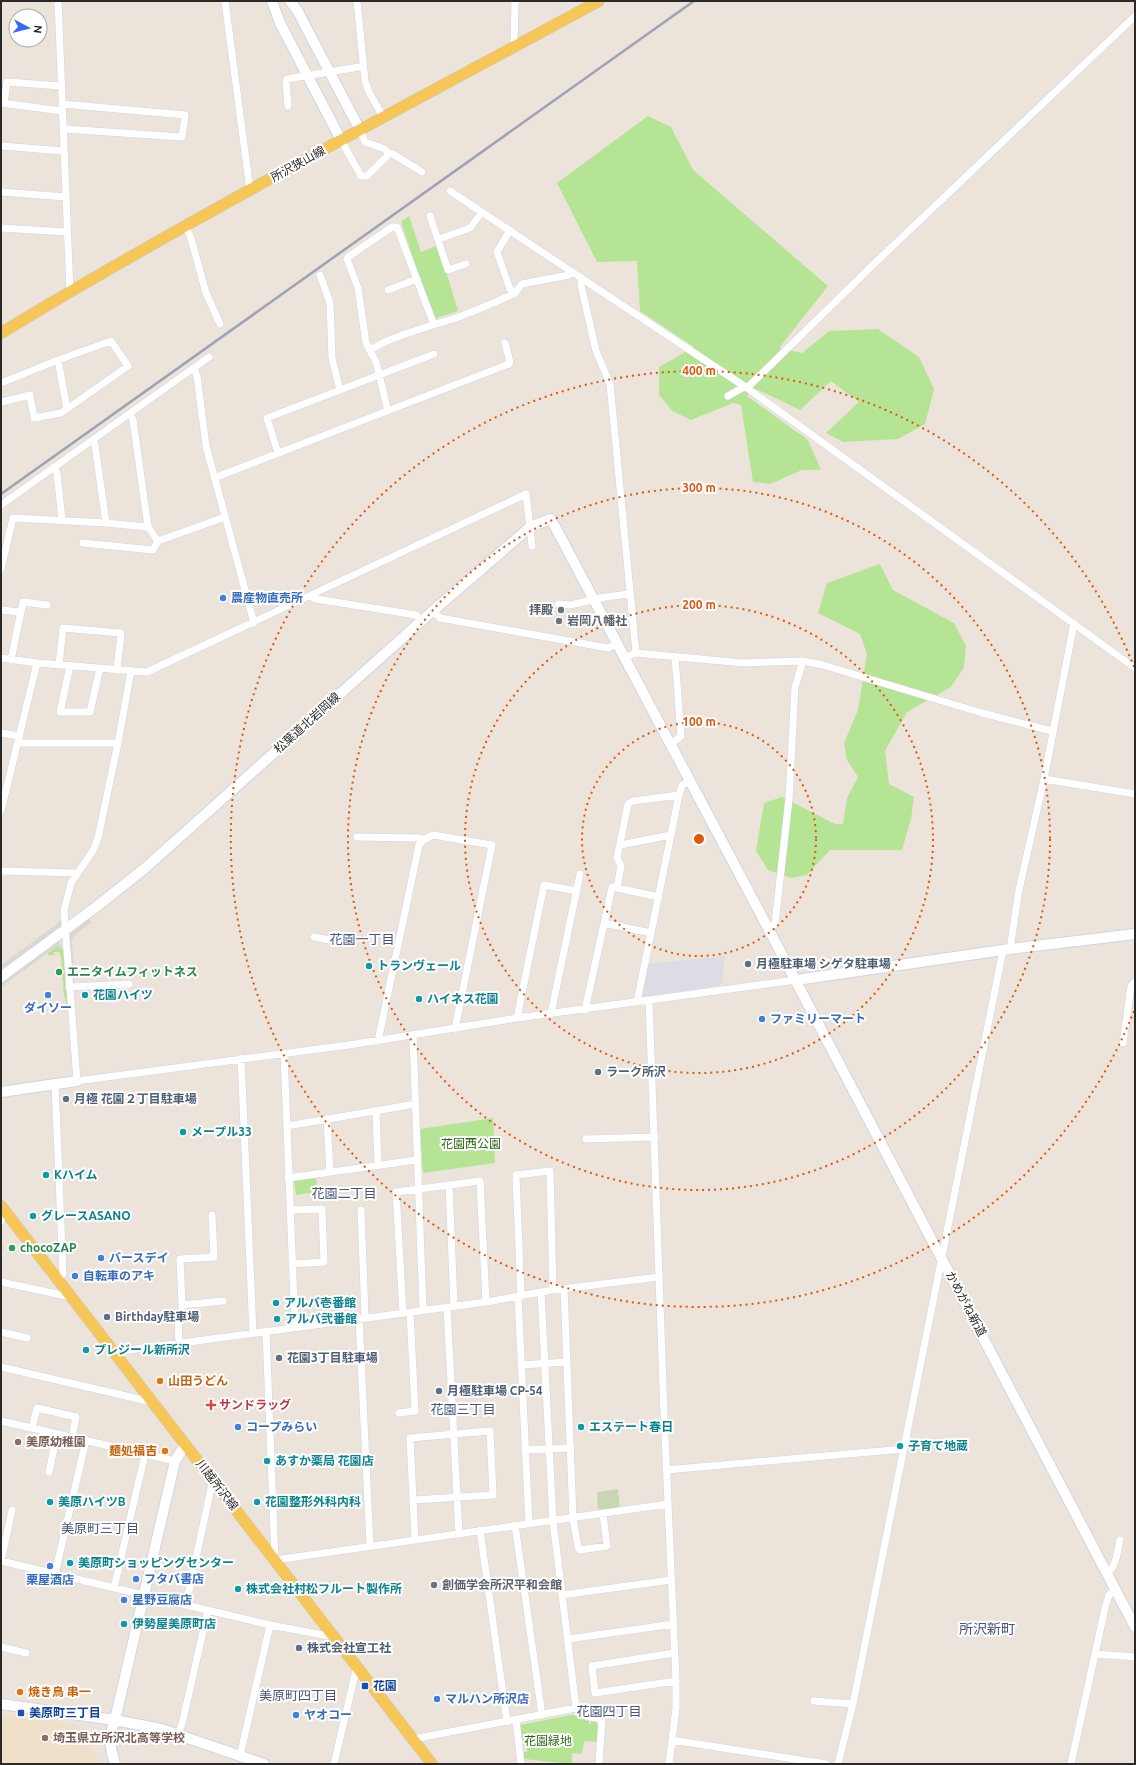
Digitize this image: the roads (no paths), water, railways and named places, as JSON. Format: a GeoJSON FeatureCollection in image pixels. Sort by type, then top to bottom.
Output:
{"type":"FeatureCollection","features":[{"type":"Feature","properties":{"kind":"main road","name":"所沢狭山線"},"geometry":{"type":"LineString","coordinates":[[1,334],[70,292],[250,190],[598,1]]}},
{"type":"Feature","properties":{"kind":"main road","name":"川越所沢線"},"geometry":{"type":"LineString","coordinates":[[2,1208],[335,1638],[356,1671],[432,1764]]}},
{"type":"Feature","properties":{"kind":"street"},"geometry":{"type":"LineString","coordinates":[[58,1],[70,292]]}},
{"type":"Feature","properties":{"kind":"street"},"geometry":{"type":"LineString","coordinates":[[225,1],[250,190]]}},
{"type":"Feature","properties":{"kind":"street"},"geometry":{"type":"LineString","coordinates":[[272,1],[278,20],[359,174],[363,176],[368,175],[389,154]]}},
{"type":"Feature","properties":{"kind":"street"},"geometry":{"type":"LineString","coordinates":[[290,1],[297,10],[330,72],[365,142],[385,149],[389,154],[393,154],[422,172]]}},
{"type":"Feature","properties":{"kind":"street"},"geometry":{"type":"LineString","coordinates":[[357,1],[365,81],[369,92],[383,117]]}},
{"type":"Feature","properties":{"kind":"street"},"geometry":{"type":"LineString","coordinates":[[514,47],[515,1]]}},
{"type":"Feature","properties":{"kind":"street"},"geometry":{"type":"LineString","coordinates":[[728,396],[745,388],[1135,16]]}},
{"type":"Feature","properties":{"kind":"street"},"geometry":{"type":"LineString","coordinates":[[288,106],[286,81],[359,66]]}},
{"type":"Feature","properties":{"kind":"street"},"geometry":{"type":"LineString","coordinates":[[61,86],[7,82],[2,103],[185,115],[182,137],[63,130]]}},
{"type":"Feature","properties":{"kind":"street"},"geometry":{"type":"LineString","coordinates":[[1,146],[64,151]]}},
{"type":"Feature","properties":{"kind":"street"},"geometry":{"type":"LineString","coordinates":[[450,191],[574,272],[745,388],[1135,668]]}},
{"type":"Feature","properties":{"kind":"street"},"geometry":{"type":"LineString","coordinates":[[1,192],[66,197]]}},
{"type":"Feature","properties":{"kind":"street"},"geometry":{"type":"LineString","coordinates":[[439,239],[470,228],[482,212]]}},
{"type":"Feature","properties":{"kind":"street"},"geometry":{"type":"LineString","coordinates":[[430,216],[439,239],[448,270],[466,264]]}},
{"type":"Feature","properties":{"kind":"street"},"geometry":{"type":"LineString","coordinates":[[388,411],[376,362],[365,340],[357,286],[347,259],[348,257],[396,226],[434,325]]}},
{"type":"Feature","properties":{"kind":"street"},"geometry":{"type":"LineString","coordinates":[[186,227],[191,238],[206,293],[220,324]]}},
{"type":"Feature","properties":{"kind":"street"},"geometry":{"type":"LineString","coordinates":[[1,228],[67,232]]}},
{"type":"Feature","properties":{"kind":"street"},"geometry":{"type":"LineString","coordinates":[[510,230],[497,252],[510,289],[515,293]]}},
{"type":"Feature","properties":{"kind":"street"},"geometry":{"type":"LineString","coordinates":[[370,351],[374,347],[470,312],[515,293],[522,284],[569,275],[574,272]]}},
{"type":"Feature","properties":{"kind":"street"},"geometry":{"type":"LineString","coordinates":[[320,275],[330,303],[332,358],[340,390]]}},
{"type":"Feature","properties":{"kind":"street"},"geometry":{"type":"LineString","coordinates":[[581,277],[581,285],[595,346],[610,384],[629,594],[636,653]]}},
{"type":"Feature","properties":{"kind":"street"},"geometry":{"type":"LineString","coordinates":[[388,290],[417,280]]}},
{"type":"Feature","properties":{"kind":"street"},"geometry":{"type":"LineString","coordinates":[[1,384],[58,360],[111,341],[128,366],[61,413],[34,418],[30,394],[1,402]]}},
{"type":"Feature","properties":{"kind":"street"},"geometry":{"type":"LineString","coordinates":[[214,478],[509,364],[510,362],[505,343]]}},
{"type":"Feature","properties":{"kind":"street"},"geometry":{"type":"LineString","coordinates":[[278,453],[267,418],[434,354]]}},
{"type":"Feature","properties":{"kind":"street"},"geometry":{"type":"LineString","coordinates":[[1,505],[209,357]]}},
{"type":"Feature","properties":{"kind":"street"},"geometry":{"type":"LineString","coordinates":[[58,360],[67,409]]}},
{"type":"Feature","properties":{"kind":"street"},"geometry":{"type":"LineString","coordinates":[[194,368],[197,376],[206,446],[254,622]]}},
{"type":"Feature","properties":{"kind":"street"},"geometry":{"type":"LineString","coordinates":[[130,414],[133,420],[148,527],[158,541]]}},
{"type":"Feature","properties":{"kind":"street"},"geometry":{"type":"LineString","coordinates":[[93,440],[106,522]]}},
{"type":"Feature","properties":{"kind":"street"},"geometry":{"type":"LineString","coordinates":[[54,467],[57,473],[62,520]]}},
{"type":"Feature","properties":{"kind":"street"},"geometry":{"type":"LineString","coordinates":[[1,658],[37,663],[147,672],[526,494],[532,546]]}},
{"type":"Feature","properties":{"kind":"street"},"geometry":{"type":"LineString","coordinates":[[83,542],[153,550],[158,541],[225,517]]}},
{"type":"Feature","properties":{"kind":"street"},"geometry":{"type":"LineString","coordinates":[[1,568],[13,518],[106,522],[148,527]]}},
{"type":"Feature","properties":{"kind":"street","name":"松葉道北岩岡線"},"geometry":{"type":"LineString","coordinates":[[1,977],[144,870],[433,611],[530,527],[551,519]]}},
{"type":"Feature","properties":{"kind":"street","name":"かめがね新道"},"geometry":{"type":"LineString","coordinates":[[551,519],[626,657],[1135,1627]]}},
{"type":"Feature","properties":{"kind":"street"},"geometry":{"type":"LineString","coordinates":[[558,604],[570,605],[594,599],[629,594]]}},
{"type":"Feature","properties":{"kind":"street"},"geometry":{"type":"LineString","coordinates":[[310,596],[316,599],[416,615],[422,621]]}},
{"type":"Feature","properties":{"kind":"street"},"geometry":{"type":"LineString","coordinates":[[11,660],[23,602],[48,605]]}},
{"type":"Feature","properties":{"kind":"street"},"geometry":{"type":"LineString","coordinates":[[1,610],[21,612]]}},
{"type":"Feature","properties":{"kind":"street"},"geometry":{"type":"LineString","coordinates":[[433,611],[440,618],[559,640],[608,648],[618,643]]}},
{"type":"Feature","properties":{"kind":"street"},"geometry":{"type":"LineString","coordinates":[[838,1764],[853,1704],[1007,950],[1044,779],[1052,731],[1074,623]]}},
{"type":"Feature","properties":{"kind":"street"},"geometry":{"type":"LineString","coordinates":[[59,665],[63,628],[120,633],[117,670]]}},
{"type":"Feature","properties":{"kind":"street"},"geometry":{"type":"LineString","coordinates":[[626,657],[636,653],[743,663],[803,661],[823,665],[1052,731]]}},
{"type":"Feature","properties":{"kind":"street"},"geometry":{"type":"LineString","coordinates":[[671,744],[681,736],[675,657]]}},
{"type":"Feature","properties":{"kind":"street"},"geometry":{"type":"LineString","coordinates":[[768,928],[775,924],[789,799],[795,688],[803,661]]}},
{"type":"Feature","properties":{"kind":"street"},"geometry":{"type":"LineString","coordinates":[[1,810],[2,797],[19,739],[37,663]]}},
{"type":"Feature","properties":{"kind":"street"},"geometry":{"type":"LineString","coordinates":[[70,666],[60,712],[90,712],[100,668]]}},
{"type":"Feature","properties":{"kind":"street"},"geometry":{"type":"LineString","coordinates":[[77,1081],[64,930],[64,904],[68,889],[76,873],[91,854],[98,838],[118,743],[131,671]]}},
{"type":"Feature","properties":{"kind":"street"},"geometry":{"type":"LineString","coordinates":[[1,733],[19,739],[118,743]]}},
{"type":"Feature","properties":{"kind":"street"},"geometry":{"type":"LineString","coordinates":[[1044,779],[1135,794]]}},
{"type":"Feature","properties":{"kind":"street"},"geometry":{"type":"LineString","coordinates":[[637,1002],[682,785],[691,781]]}},
{"type":"Feature","properties":{"kind":"street"},"geometry":{"type":"LineString","coordinates":[[617,888],[621,866],[617,858],[628,804],[630,802],[680,795]]}},
{"type":"Feature","properties":{"kind":"street"},"geometry":{"type":"LineString","coordinates":[[378,1040],[419,845],[423,840],[433,835],[492,845],[455,1029]]}},
{"type":"Feature","properties":{"kind":"street"},"geometry":{"type":"LineString","coordinates":[[620,845],[671,835]]}},
{"type":"Feature","properties":{"kind":"street"},"geometry":{"type":"LineString","coordinates":[[357,837],[419,838],[423,840]]}},
{"type":"Feature","properties":{"kind":"street"},"geometry":{"type":"LineString","coordinates":[[1,871],[76,873]]}},
{"type":"Feature","properties":{"kind":"street"},"geometry":{"type":"LineString","coordinates":[[551,1014],[580,874]]}},
{"type":"Feature","properties":{"kind":"street"},"geometry":{"type":"LineString","coordinates":[[517,1018],[544,885],[576,892]]}},
{"type":"Feature","properties":{"kind":"street"},"geometry":{"type":"LineString","coordinates":[[585,1010],[612,887],[659,897]]}},
{"type":"Feature","properties":{"kind":"street"},"geometry":{"type":"LineString","coordinates":[[604,923],[651,933]]}},
{"type":"Feature","properties":{"kind":"street"},"geometry":{"type":"LineString","coordinates":[[1,1092],[241,1058],[413,1036],[517,1018],[585,1010],[1007,950],[1135,934]]}},
{"type":"Feature","properties":{"kind":"street"},"geometry":{"type":"LineString","coordinates":[[314,937],[335,941]]}},
{"type":"Feature","properties":{"kind":"street"},"geometry":{"type":"LineString","coordinates":[[1123,1043],[1131,986],[1135,982]]}},
{"type":"Feature","properties":{"kind":"street"},"geometry":{"type":"LineString","coordinates":[[70,987],[129,984]]}},
{"type":"Feature","properties":{"kind":"street"},"geometry":{"type":"LineString","coordinates":[[650,1000],[666,1470],[676,1681],[676,1708],[669,1764]]}},
{"type":"Feature","properties":{"kind":"street"},"geometry":{"type":"LineString","coordinates":[[413,1036],[423,1310]]}},
{"type":"Feature","properties":{"kind":"street"},"geometry":{"type":"LineString","coordinates":[[284,1053],[295,1327]]}},
{"type":"Feature","properties":{"kind":"street"},"geometry":{"type":"LineString","coordinates":[[241,1058],[253,1333]]}},
{"type":"Feature","properties":{"kind":"street"},"geometry":{"type":"LineString","coordinates":[[56,1084],[63,1274],[58,1279]]}},
{"type":"Feature","properties":{"kind":"street"},"geometry":{"type":"LineString","coordinates":[[287,1126],[416,1104]]}},
{"type":"Feature","properties":{"kind":"street"},"geometry":{"type":"LineString","coordinates":[[376,1110],[378,1166]]}},
{"type":"Feature","properties":{"kind":"street"},"geometry":{"type":"LineString","coordinates":[[327,1119],[330,1172]]}},
{"type":"Feature","properties":{"kind":"street"},"geometry":{"type":"LineString","coordinates":[[586,1139],[654,1137]]}},
{"type":"Feature","properties":{"kind":"street"},"geometry":{"type":"LineString","coordinates":[[288,1178],[417,1160]]}},
{"type":"Feature","properties":{"kind":"street"},"geometry":{"type":"LineString","coordinates":[[529,1523],[521,1365],[516,1174],[550,1171],[553,1290]]}},
{"type":"Feature","properties":{"kind":"street"},"geometry":{"type":"LineString","coordinates":[[399,1412],[415,1411],[396,1192],[480,1181],[486,1302]]}},
{"type":"Feature","properties":{"kind":"street"},"geometry":{"type":"LineString","coordinates":[[449,1185],[454,1434],[458,1534]]}},
{"type":"Feature","properties":{"kind":"street"},"geometry":{"type":"LineString","coordinates":[[1,1221],[2,1208]]}},
{"type":"Feature","properties":{"kind":"street"},"geometry":{"type":"LineString","coordinates":[[290,1210],[322,1209],[324,1262],[292,1264]]}},
{"type":"Feature","properties":{"kind":"street"},"geometry":{"type":"LineString","coordinates":[[361,1210],[362,1318],[370,1546]]}},
{"type":"Feature","properties":{"kind":"street"},"geometry":{"type":"LineString","coordinates":[[179,1343],[178,1319],[182,1310],[180,1259],[214,1257],[212,1215]]}},
{"type":"Feature","properties":{"kind":"street"},"geometry":{"type":"LineString","coordinates":[[114,1352],[486,1302],[553,1290],[659,1277]]}},
{"type":"Feature","properties":{"kind":"street"},"geometry":{"type":"LineString","coordinates":[[1,1282],[72,1297]]}},
{"type":"Feature","properties":{"kind":"street"},"geometry":{"type":"LineString","coordinates":[[564,1289],[573,1518],[578,1548],[580,1550],[607,1546],[602,1514]]}},
{"type":"Feature","properties":{"kind":"street"},"geometry":{"type":"LineString","coordinates":[[541,1292],[553,1521],[576,1708],[584,1716],[602,1719],[599,1764]]}},
{"type":"Feature","properties":{"kind":"street"},"geometry":{"type":"LineString","coordinates":[[182,1305],[223,1301]]}},
{"type":"Feature","properties":{"kind":"street"},"geometry":{"type":"LineString","coordinates":[[266,1331],[275,1560],[668,1504]]}},
{"type":"Feature","properties":{"kind":"street"},"geometry":{"type":"LineString","coordinates":[[1,1332],[27,1338]]}},
{"type":"Feature","properties":{"kind":"street"},"geometry":{"type":"LineString","coordinates":[[521,1365],[567,1362]]}},
{"type":"Feature","properties":{"kind":"street"},"geometry":{"type":"LineString","coordinates":[[1,1367],[152,1402]]}},
{"type":"Feature","properties":{"kind":"street"},"geometry":{"type":"LineString","coordinates":[[32,1428],[37,1408],[43,1409],[76,1417],[72,1437]]}},
{"type":"Feature","properties":{"kind":"street"},"geometry":{"type":"LineString","coordinates":[[1,1421],[175,1461]]}},
{"type":"Feature","properties":{"kind":"street"},"geometry":{"type":"LineString","coordinates":[[413,1500],[493,1495],[490,1431],[410,1438],[413,1500],[415,1540]]}},
{"type":"Feature","properties":{"kind":"street"},"geometry":{"type":"LineString","coordinates":[[49,1472],[58,1434]]}},
{"type":"Feature","properties":{"kind":"street"},"geometry":{"type":"LineString","coordinates":[[55,1574],[86,1440]]}},
{"type":"Feature","properties":{"kind":"street"},"geometry":{"type":"LineString","coordinates":[[115,1764],[109,1740],[111,1729],[115,1720],[175,1461],[185,1445]]}},
{"type":"Feature","properties":{"kind":"street"},"geometry":{"type":"LineString","coordinates":[[525,1450],[571,1448]]}},
{"type":"Feature","properties":{"kind":"street"},"geometry":{"type":"LineString","coordinates":[[666,1470],[904,1449]]}},
{"type":"Feature","properties":{"kind":"street"},"geometry":{"type":"LineString","coordinates":[[114,1588],[146,1454]]}},
{"type":"Feature","properties":{"kind":"street"},"geometry":{"type":"LineString","coordinates":[[186,1605],[212,1479]]}},
{"type":"Feature","properties":{"kind":"street"},"geometry":{"type":"LineString","coordinates":[[12,1510],[1,1561],[186,1605],[335,1638]]}},
{"type":"Feature","properties":{"kind":"street"},"geometry":{"type":"LineString","coordinates":[[515,1525],[542,1714]]}},
{"type":"Feature","properties":{"kind":"street"},"geometry":{"type":"LineString","coordinates":[[480,1530],[507,1722]]}},
{"type":"Feature","properties":{"kind":"street"},"geometry":{"type":"LineString","coordinates":[[1106,1573],[1111,1570],[1115,1563],[1120,1540]]}},
{"type":"Feature","properties":{"kind":"street"},"geometry":{"type":"LineString","coordinates":[[562,1594],[671,1580]]}},
{"type":"Feature","properties":{"kind":"street"},"geometry":{"type":"LineString","coordinates":[[1071,1764],[1105,1608],[1109,1596],[1115,1589]]}},
{"type":"Feature","properties":{"kind":"street"},"geometry":{"type":"LineString","coordinates":[[178,1734],[182,1724],[208,1610]]}},
{"type":"Feature","properties":{"kind":"street"},"geometry":{"type":"LineString","coordinates":[[240,1756],[270,1624]]}},
{"type":"Feature","properties":{"kind":"street"},"geometry":{"type":"LineString","coordinates":[[568,1639],[674,1624]]}},
{"type":"Feature","properties":{"kind":"street"},"geometry":{"type":"LineString","coordinates":[[1,1647],[26,1653]]}},
{"type":"Feature","properties":{"kind":"street"},"geometry":{"type":"LineString","coordinates":[[674,1653],[592,1666],[595,1693],[676,1681]]}},
{"type":"Feature","properties":{"kind":"street"},"geometry":{"type":"LineString","coordinates":[[1095,1654],[1135,1658]]}},
{"type":"Feature","properties":{"kind":"street"},"geometry":{"type":"LineString","coordinates":[[334,1764],[356,1671]]}},
{"type":"Feature","properties":{"kind":"street"},"geometry":{"type":"LineString","coordinates":[[814,1701],[853,1704]]}},
{"type":"Feature","properties":{"kind":"street"},"geometry":{"type":"LineString","coordinates":[[1,1704],[142,1725],[178,1734],[264,1764]]}},
{"type":"Feature","properties":{"kind":"street"},"geometry":{"type":"LineString","coordinates":[[413,1739],[576,1708]]}},
{"type":"Feature","properties":{"kind":"street"},"geometry":{"type":"LineString","coordinates":[[516,1720],[522,1764]]}},
{"type":"Feature","properties":{"kind":"street"},"geometry":{"type":"LineString","coordinates":[[672,1740],[826,1764]]}},
{"type":"Feature","properties":{"kind":"railway"},"geometry":{"type":"LineString","coordinates":[[1,494],[694,1]]}},
{"type":"Feature","properties":{"kind":"place","name":"農産物直売所"},"geometry":{"type":"Point","coordinates":[223,598]}},
{"type":"Feature","properties":{"kind":"place","name":"拝殿"},"geometry":{"type":"Point","coordinates":[561,610]}},
{"type":"Feature","properties":{"kind":"place","name":"岩岡八幡社"},"geometry":{"type":"Point","coordinates":[559,621]}},
{"type":"Feature","properties":{"kind":"place","name":"月極駐車場 シゲタ駐車場"},"geometry":{"type":"Point","coordinates":[748,964]}},
{"type":"Feature","properties":{"kind":"place","name":"トランヴェール"},"geometry":{"type":"Point","coordinates":[369,966]}},
{"type":"Feature","properties":{"kind":"place","name":"エニタイムフィットネス"},"geometry":{"type":"Point","coordinates":[59,972]}},
{"type":"Feature","properties":{"kind":"place","name":"ダイソー"},"geometry":{"type":"Point","coordinates":[48,995]}},
{"type":"Feature","properties":{"kind":"place","name":"花園ハイツ"},"geometry":{"type":"Point","coordinates":[85,995]}},
{"type":"Feature","properties":{"kind":"place","name":"ハイネス花園"},"geometry":{"type":"Point","coordinates":[419,999]}},
{"type":"Feature","properties":{"kind":"place","name":"ファミリーマート"},"geometry":{"type":"Point","coordinates":[762,1019]}},
{"type":"Feature","properties":{"kind":"place","name":"ラーク所沢"},"geometry":{"type":"Point","coordinates":[598,1072]}},
{"type":"Feature","properties":{"kind":"place","name":"月極 花園２丁目駐車場"},"geometry":{"type":"Point","coordinates":[66,1099]}},
{"type":"Feature","properties":{"kind":"place","name":"メープル33"},"geometry":{"type":"Point","coordinates":[183,1132]}},
{"type":"Feature","properties":{"kind":"place","name":"Kハイム"},"geometry":{"type":"Point","coordinates":[46,1175]}},
{"type":"Feature","properties":{"kind":"place","name":"グレースASANO"},"geometry":{"type":"Point","coordinates":[33,1216]}},
{"type":"Feature","properties":{"kind":"place","name":"chocoZAP"},"geometry":{"type":"Point","coordinates":[12,1248]}},
{"type":"Feature","properties":{"kind":"place","name":"バースデイ"},"geometry":{"type":"Point","coordinates":[101,1258]}},
{"type":"Feature","properties":{"kind":"place","name":"自転車のアキ"},"geometry":{"type":"Point","coordinates":[75,1276]}},
{"type":"Feature","properties":{"kind":"place","name":"アルバ壱番館"},"geometry":{"type":"Point","coordinates":[276,1303]}},
{"type":"Feature","properties":{"kind":"place","name":"Birthday駐車場"},"geometry":{"type":"Point","coordinates":[107,1317]}},
{"type":"Feature","properties":{"kind":"place","name":"アルバ弐番館"},"geometry":{"type":"Point","coordinates":[277,1319]}},
{"type":"Feature","properties":{"kind":"place","name":"プレジール新所沢"},"geometry":{"type":"Point","coordinates":[86,1350]}},
{"type":"Feature","properties":{"kind":"place","name":"花園3丁目駐車場"},"geometry":{"type":"Point","coordinates":[279,1358]}},
{"type":"Feature","properties":{"kind":"place","name":"山田うどん"},"geometry":{"type":"Point","coordinates":[160,1381]}},
{"type":"Feature","properties":{"kind":"place","name":"月極駐車場 CP-54"},"geometry":{"type":"Point","coordinates":[439,1391]}},
{"type":"Feature","properties":{"kind":"place","name":"サンドラッグ"},"geometry":{"type":"Point","coordinates":[211,1405]}},
{"type":"Feature","properties":{"kind":"place","name":"コープみらい"},"geometry":{"type":"Point","coordinates":[238,1427]}},
{"type":"Feature","properties":{"kind":"place","name":"エステート春日"},"geometry":{"type":"Point","coordinates":[581,1427]}},
{"type":"Feature","properties":{"kind":"place","name":"美原幼稚園"},"geometry":{"type":"Point","coordinates":[18,1442]}},
{"type":"Feature","properties":{"kind":"place","name":"子育て地蔵"},"geometry":{"type":"Point","coordinates":[900,1446]}},
{"type":"Feature","properties":{"kind":"place","name":"麺処福吉"},"geometry":{"type":"Point","coordinates":[165,1451]}},
{"type":"Feature","properties":{"kind":"place","name":"あすか薬局 花園店"},"geometry":{"type":"Point","coordinates":[267,1461]}},
{"type":"Feature","properties":{"kind":"place","name":"美原ハイツB"},"geometry":{"type":"Point","coordinates":[50,1502]}},
{"type":"Feature","properties":{"kind":"place","name":"花園整形外科内科"},"geometry":{"type":"Point","coordinates":[257,1502]}},
{"type":"Feature","properties":{"kind":"place","name":"美原町ショッピングセンター"},"geometry":{"type":"Point","coordinates":[70,1563]}},
{"type":"Feature","properties":{"kind":"place","name":"栗屋酒店"},"geometry":{"type":"Point","coordinates":[50,1566]}},
{"type":"Feature","properties":{"kind":"place","name":"フタバ書店"},"geometry":{"type":"Point","coordinates":[136,1579]}},
{"type":"Feature","properties":{"kind":"place","name":"創価学会所沢平和会館"},"geometry":{"type":"Point","coordinates":[434,1585]}},
{"type":"Feature","properties":{"kind":"place","name":"株式会社村松フルート製作所"},"geometry":{"type":"Point","coordinates":[238,1589]}},
{"type":"Feature","properties":{"kind":"place","name":"星野豆腐店"},"geometry":{"type":"Point","coordinates":[124,1600]}},
{"type":"Feature","properties":{"kind":"place","name":"伊勢屋美原町店"},"geometry":{"type":"Point","coordinates":[124,1624]}},
{"type":"Feature","properties":{"kind":"place","name":"株式会社宣工社"},"geometry":{"type":"Point","coordinates":[299,1648]}},
{"type":"Feature","properties":{"kind":"place","name":"花園"},"geometry":{"type":"Point","coordinates":[365,1686]}},
{"type":"Feature","properties":{"kind":"place","name":"焼き鳥 串一"},"geometry":{"type":"Point","coordinates":[20,1692]}},
{"type":"Feature","properties":{"kind":"place","name":"マルハン所沢店"},"geometry":{"type":"Point","coordinates":[437,1699]}},
{"type":"Feature","properties":{"kind":"place","name":"美原町三丁目"},"geometry":{"type":"Point","coordinates":[21,1713]}},
{"type":"Feature","properties":{"kind":"place","name":"ヤオコー"},"geometry":{"type":"Point","coordinates":[296,1715]}},
{"type":"Feature","properties":{"kind":"place","name":"埼玉県立所沢北高等学校"},"geometry":{"type":"Point","coordinates":[45,1738]}},
{"type":"Feature","properties":{"kind":"district","name":"花園一丁目"},"geometry":{"type":"Point","coordinates":[362,939]}},
{"type":"Feature","properties":{"kind":"district","name":"花園二丁目"},"geometry":{"type":"Point","coordinates":[344,1193]}},
{"type":"Feature","properties":{"kind":"district","name":"花園三丁目"},"geometry":{"type":"Point","coordinates":[463,1409]}},
{"type":"Feature","properties":{"kind":"district","name":"美原町三丁目"},"geometry":{"type":"Point","coordinates":[100,1528]}},
{"type":"Feature","properties":{"kind":"district","name":"所沢新町"},"geometry":{"type":"Point","coordinates":[987,1629]}},
{"type":"Feature","properties":{"kind":"district","name":"美原町四丁目"},"geometry":{"type":"Point","coordinates":[298,1695]}},
{"type":"Feature","properties":{"kind":"district","name":"花園四丁目"},"geometry":{"type":"Point","coordinates":[609,1711]}},
{"type":"Feature","properties":{"kind":"park label","name":"花園西公園"},"geometry":{"type":"Point","coordinates":[471,1144]}},
{"type":"Feature","properties":{"kind":"park label","name":"花園緑地"},"geometry":{"type":"Point","coordinates":[548,1741]}}]}
